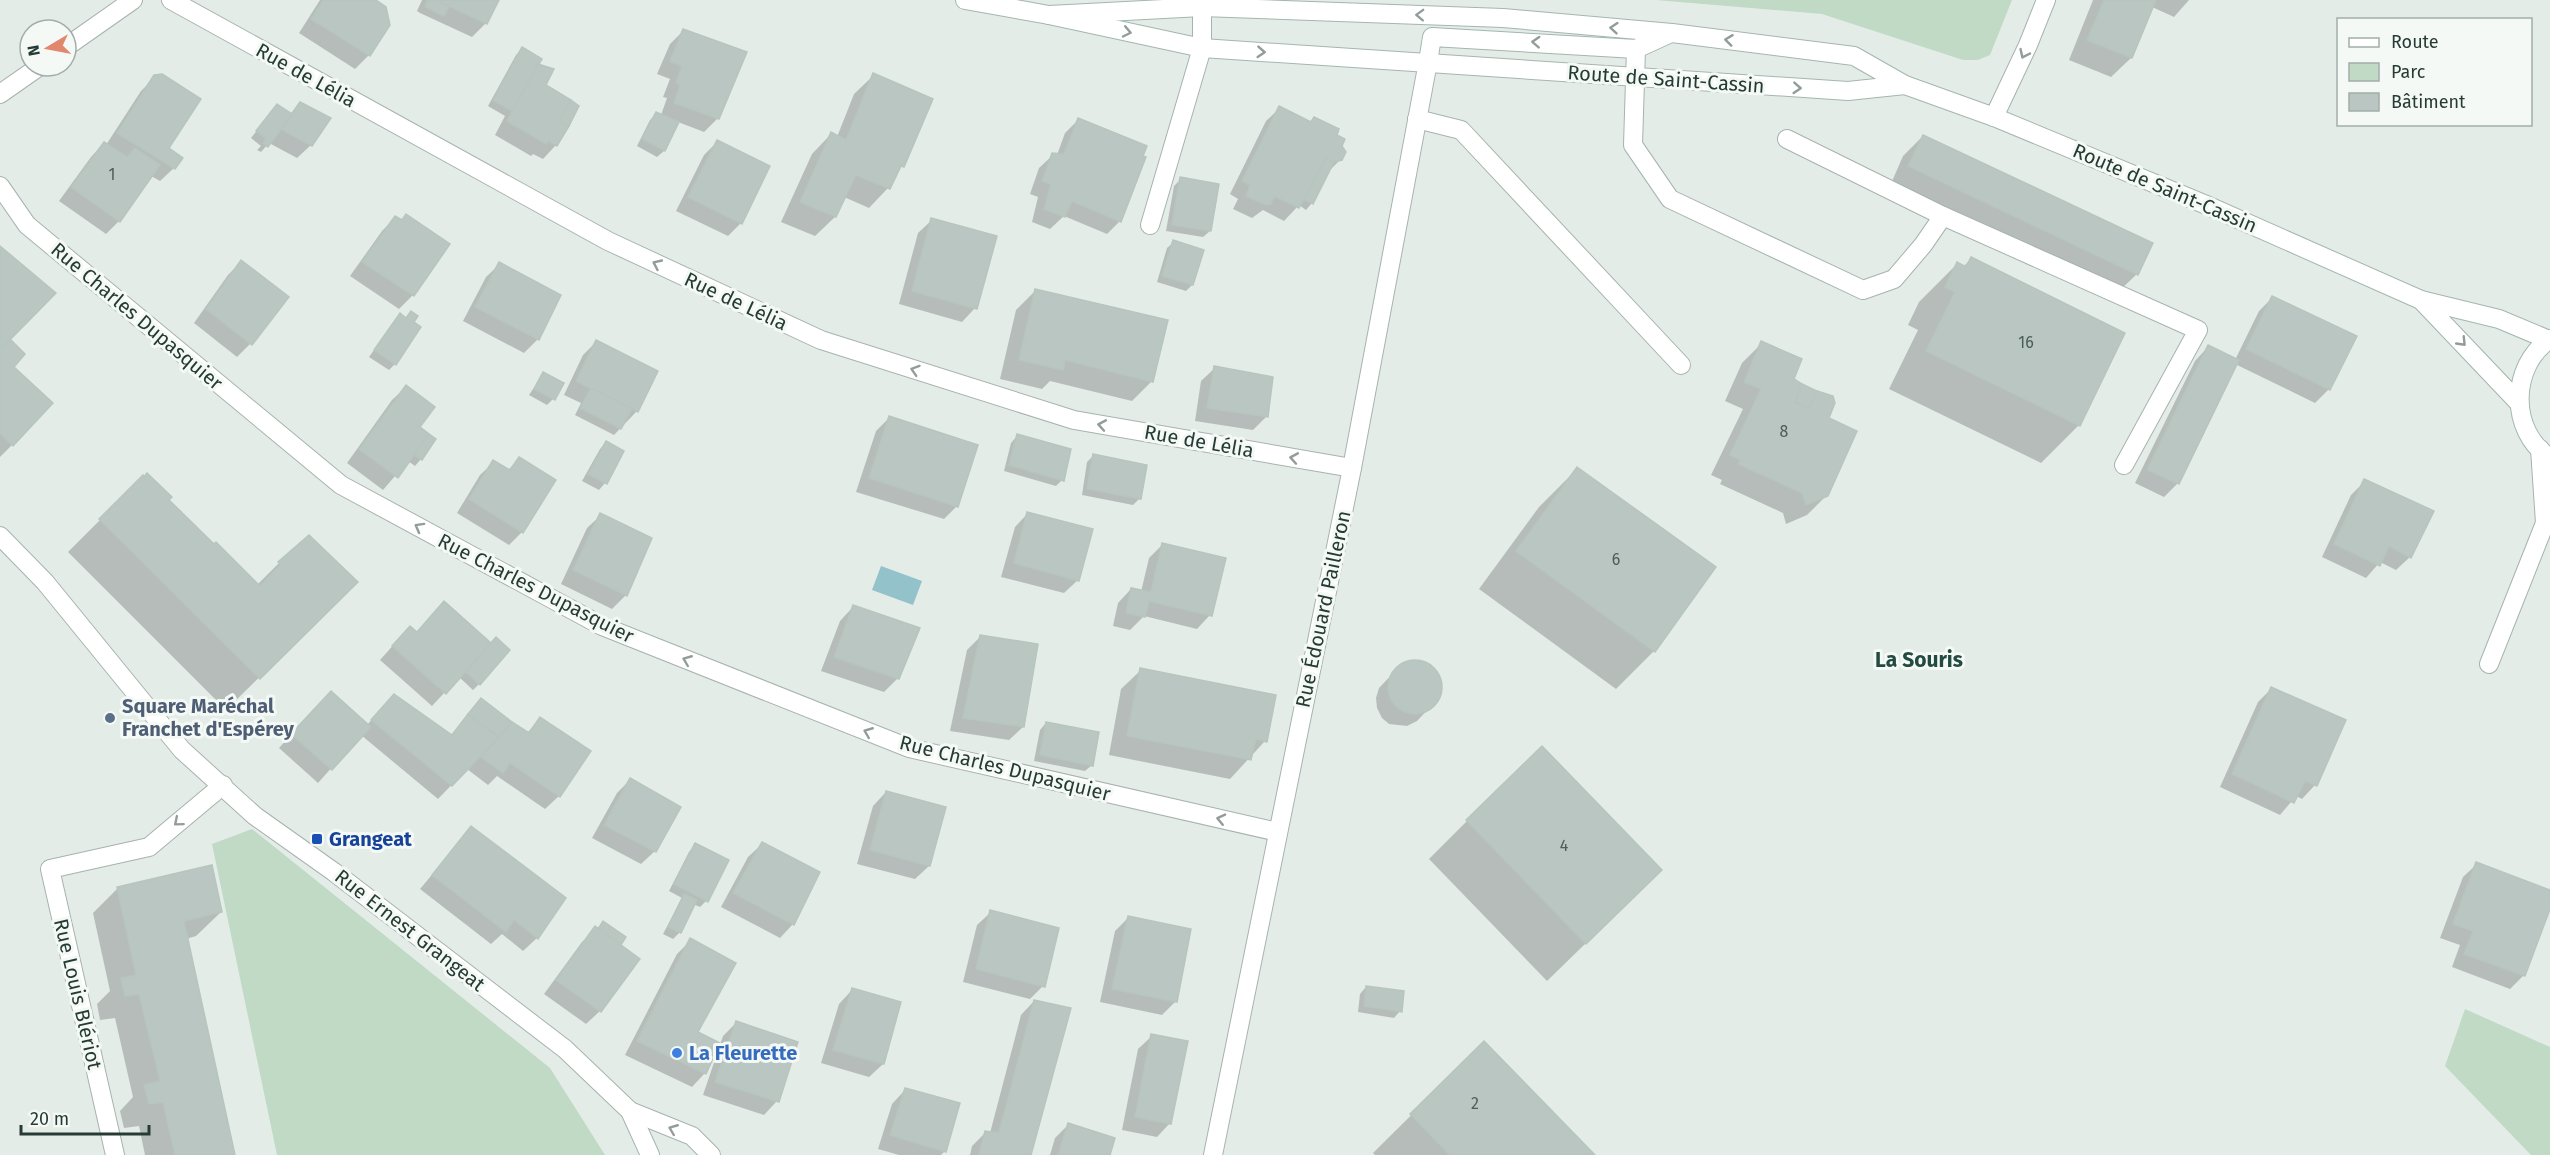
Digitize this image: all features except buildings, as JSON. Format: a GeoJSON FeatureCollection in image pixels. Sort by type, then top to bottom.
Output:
{"type":"FeatureCollection","features":[{"type":"Feature","properties":{"kind":"street"},"geometry":{"type":"LineString","coordinates":[[78,39],[133,0]]}},
{"type":"Feature","properties":{"kind":"street","name":"Rue de Lélia"},"geometry":{"type":"LineString","coordinates":[[171,0],[608,242],[821,340],[1074,420],[1352,468]]}},
{"type":"Feature","properties":{"kind":"street","name":"Route de Saint-Cassin"},"geometry":{"type":"LineString","coordinates":[[965,0],[1049,15],[1203,48],[1848,92],[1905,85]]}},
{"type":"Feature","properties":{"kind":"street"},"geometry":{"type":"LineString","coordinates":[[1994,117],[2028,45],[2046,0]]}},
{"type":"Feature","properties":{"kind":"street"},"geometry":{"type":"LineString","coordinates":[[1150,225],[1203,48],[1202,7]]}},
{"type":"Feature","properties":{"kind":"street","name":"Route de Saint-Cassin"},"geometry":{"type":"LineString","coordinates":[[1049,15],[1202,7],[1503,18],[1672,33],[1854,56],[1905,85],[1994,117],[2269,232],[2421,300],[2499,319],[2549,339]]}},
{"type":"Feature","properties":{"kind":"street","name":"Route de Saint-Cassin"},"geometry":{"type":"LineString","coordinates":[[1428,62],[1431,37],[1636,49],[1672,33]]}},
{"type":"Feature","properties":{"kind":"street"},"geometry":{"type":"LineString","coordinates":[[1636,49],[1633,145],[1670,199],[1863,290],[1894,279],[1923,245],[1943,216]]}},
{"type":"Feature","properties":{"kind":"street","name":"Rue Édouard Pailleron"},"geometry":{"type":"LineString","coordinates":[[1213,1155],[1352,468],[1428,62]]}},
{"type":"Feature","properties":{"kind":"street"},"geometry":{"type":"LineString","coordinates":[[0,94],[23,78]]}},
{"type":"Feature","properties":{"kind":"street"},"geometry":{"type":"LineString","coordinates":[[1417,120],[1461,130],[1681,365]]}},
{"type":"Feature","properties":{"kind":"street"},"geometry":{"type":"LineString","coordinates":[[1787,139],[1943,216],[2198,330],[2124,465]]}},
{"type":"Feature","properties":{"kind":"street","name":"Rue Charles Dupasquier"},"geometry":{"type":"LineString","coordinates":[[0,186],[27,225],[341,484],[602,626],[909,748],[1278,832]]}},
{"type":"Feature","properties":{"kind":"street","name":"Route de Saint-Cassin"},"geometry":{"type":"LineString","coordinates":[[2421,300],[2519,403]]}},
{"type":"Feature","properties":{"kind":"street"},"geometry":{"type":"LineString","coordinates":[[2488,664],[2547,520],[2545,454],[2533,442],[2523,423],[2519,403],[2521,382],[2527,364],[2541,345],[2549,339]]}},
{"type":"Feature","properties":{"kind":"street","name":"Rue Ernest Grangeat"},"geometry":{"type":"LineString","coordinates":[[0,536],[45,582],[182,750],[255,816],[334,872],[565,1049],[630,1111],[692,1137],[711,1155]]}},
{"type":"Feature","properties":{"kind":"street","name":"Rue Louis Blériot"},"geometry":{"type":"LineString","coordinates":[[115,1155],[50,869],[149,847],[223,785]]}},
{"type":"Feature","properties":{"kind":"street","name":"Rue Ernest Grangeat"},"geometry":{"type":"LineString","coordinates":[[630,1111],[650,1155]]}},
{"type":"Feature","properties":{"kind":"green space"},"geometry":{"type":"Polygon","coordinates":[[[1656,0],[2012,0],[1990,55],[1978,60],[1963,60],[1822,14],[1656,0]]]}},
{"type":"Feature","properties":{"kind":"green space"},"geometry":{"type":"Polygon","coordinates":[[[252,829],[550,1068],[605,1155],[277,1155],[212,844],[252,829]]]}},
{"type":"Feature","properties":{"kind":"green space"},"geometry":{"type":"Polygon","coordinates":[[[2465,1009],[2550,1047],[2550,1155],[2531,1155],[2445,1066],[2465,1009]]]}},
{"type":"Feature","properties":{"kind":"water"},"geometry":{"type":"Polygon","coordinates":[[[881,566],[922,581],[913,605],[872,590],[881,566]]]}},
{"type":"Feature","properties":{"kind":"place","name":"Square Maréchal Franchet d'Espérey"},"geometry":{"type":"Point","coordinates":[110,718]}},
{"type":"Feature","properties":{"kind":"place","name":"Grangeat"},"geometry":{"type":"Point","coordinates":[317,839]}},
{"type":"Feature","properties":{"kind":"place","name":"La Fleurette"},"geometry":{"type":"Point","coordinates":[677,1053]}},
{"type":"Feature","properties":{"kind":"district","name":"La Souris"},"geometry":{"type":"Point","coordinates":[1919,660]}}]}
